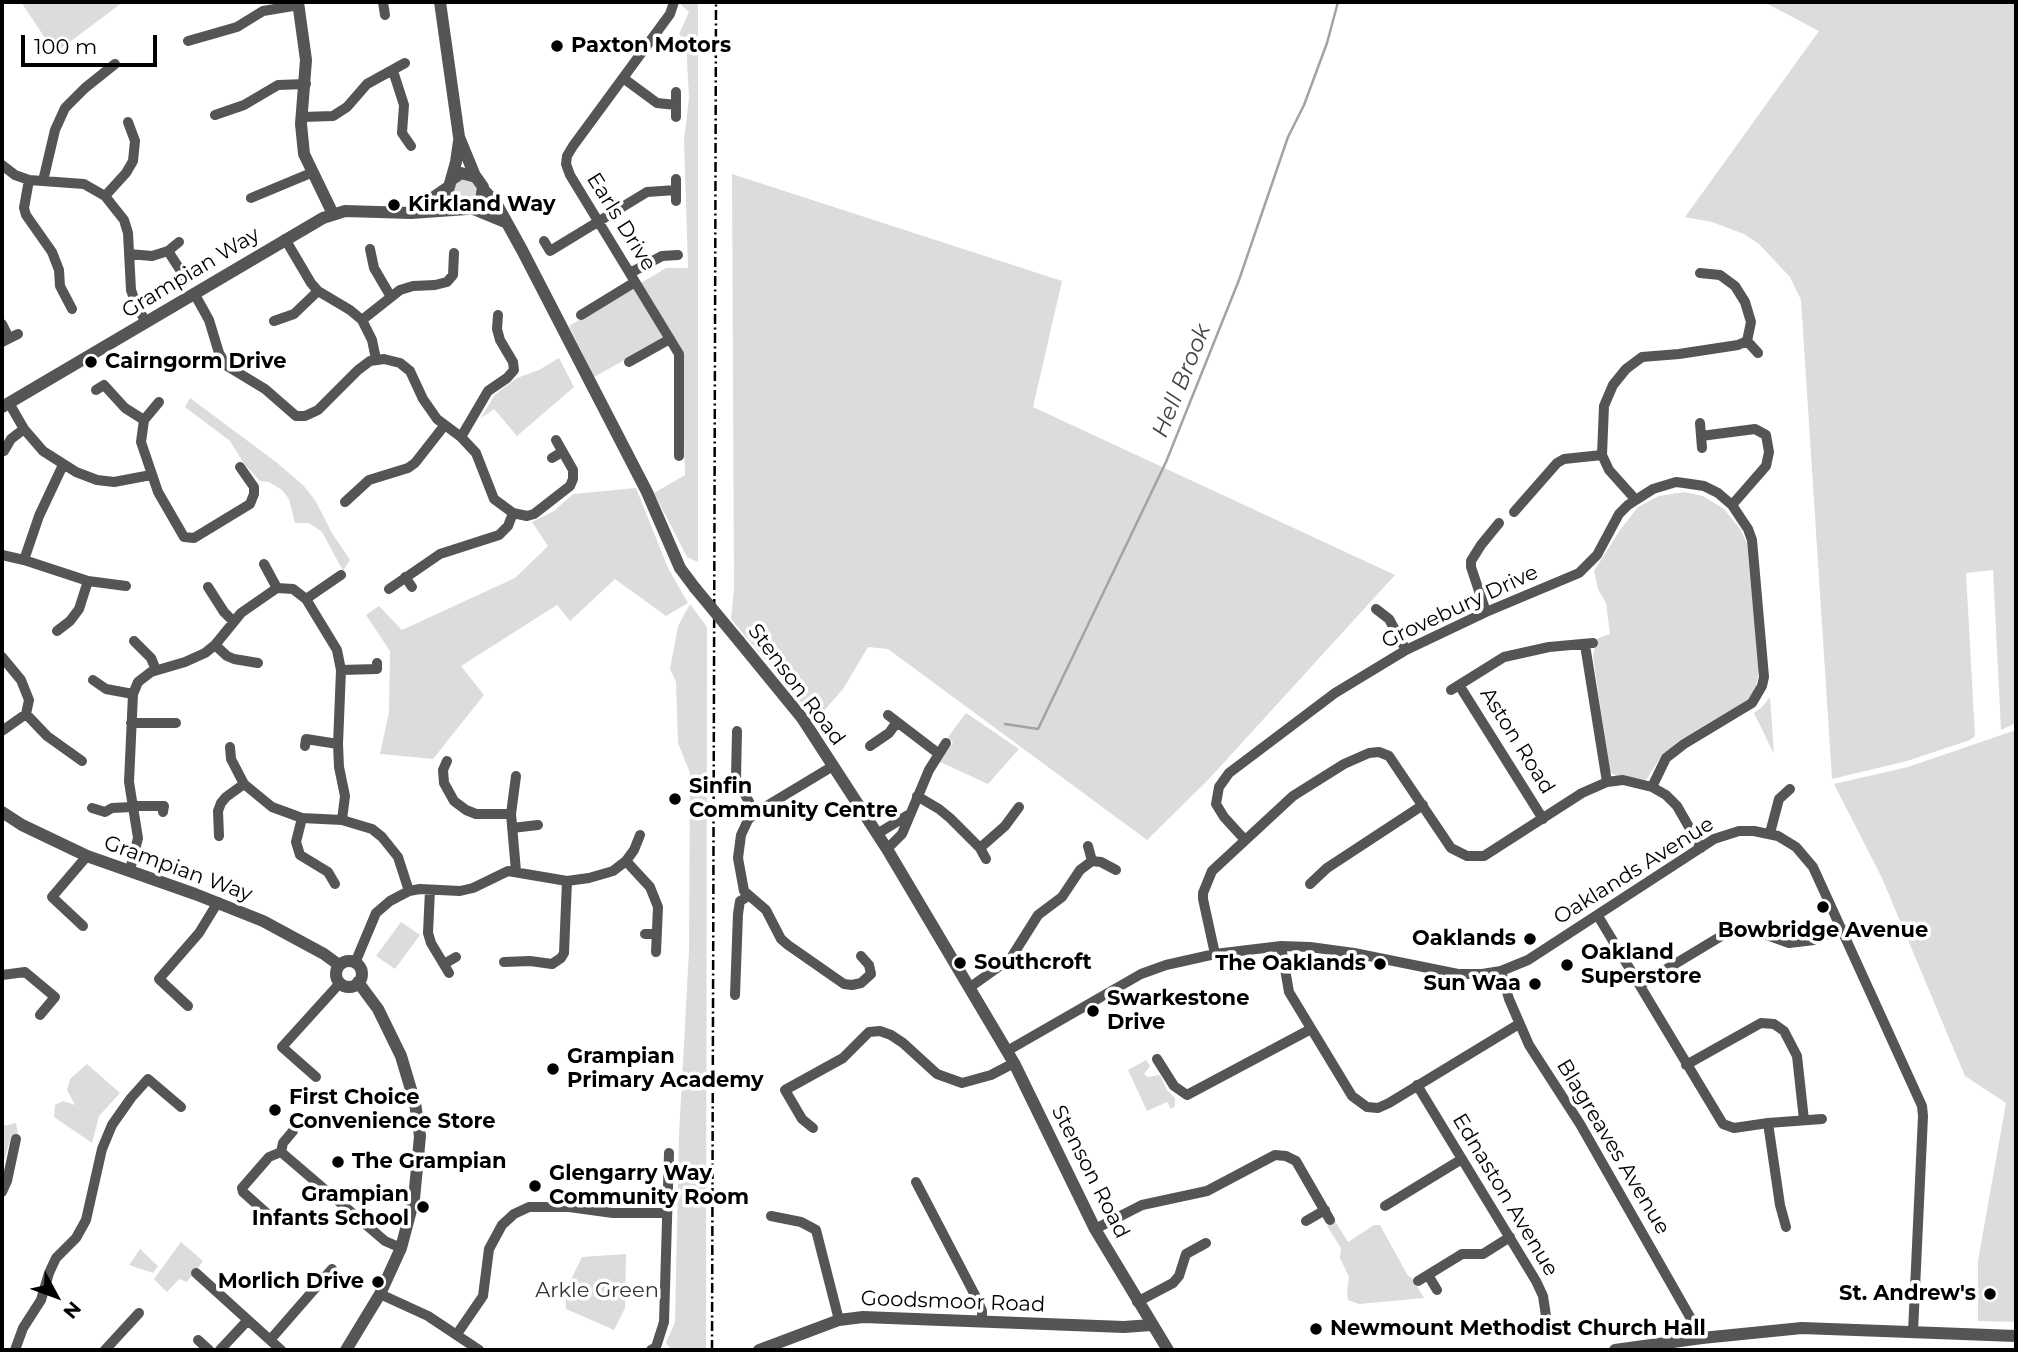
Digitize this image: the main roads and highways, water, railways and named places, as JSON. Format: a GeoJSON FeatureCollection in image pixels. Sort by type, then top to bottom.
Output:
{"type":"FeatureCollection","features":[{"type":"Feature","properties":{"kind":"waterway","name":"Hell Brook"},"geometry":{"type":"LineString","coordinates":[[1005,724],[1038,729],[1166,462],[1239,280],[1288,137],[1304,105],[1327,43],[1338,2]]}},
{"type":"Feature","properties":{"kind":"railway"},"geometry":{"type":"LineString","coordinates":[[712,1350],[716,2]]}},
{"type":"Feature","properties":{"kind":"place","name":"Paxton Motors"},"geometry":{"type":"Point","coordinates":[557,46]}},
{"type":"Feature","properties":{"kind":"place","name":"Kirkland Way"},"geometry":{"type":"Point","coordinates":[394,205]}},
{"type":"Feature","properties":{"kind":"place","name":"Cairngorm Drive"},"geometry":{"type":"Point","coordinates":[91,362]}},
{"type":"Feature","properties":{"kind":"place","name":"Sinfin Community Centre"},"geometry":{"type":"Point","coordinates":[675,799]}},
{"type":"Feature","properties":{"kind":"place","name":"Bowbridge Avenue"},"geometry":{"type":"Point","coordinates":[1823,907]}},
{"type":"Feature","properties":{"kind":"place","name":"Oaklands"},"geometry":{"type":"Point","coordinates":[1530,939]}},
{"type":"Feature","properties":{"kind":"place","name":"Southcroft"},"geometry":{"type":"Point","coordinates":[960,963]}},
{"type":"Feature","properties":{"kind":"place","name":"The Oaklands"},"geometry":{"type":"Point","coordinates":[1380,964]}},
{"type":"Feature","properties":{"kind":"place","name":"Oakland Superstore"},"geometry":{"type":"Point","coordinates":[1567,965]}},
{"type":"Feature","properties":{"kind":"place","name":"Sun Waa"},"geometry":{"type":"Point","coordinates":[1535,984]}},
{"type":"Feature","properties":{"kind":"place","name":"Swarkestone Drive"},"geometry":{"type":"Point","coordinates":[1093,1011]}},
{"type":"Feature","properties":{"kind":"place","name":"Grampian Primary Academy"},"geometry":{"type":"Point","coordinates":[553,1069]}},
{"type":"Feature","properties":{"kind":"place","name":"First Choice Convenience Store"},"geometry":{"type":"Point","coordinates":[275,1110]}},
{"type":"Feature","properties":{"kind":"place","name":"The Grampian"},"geometry":{"type":"Point","coordinates":[338,1162]}},
{"type":"Feature","properties":{"kind":"place","name":"Glengarry Way Community Room"},"geometry":{"type":"Point","coordinates":[535,1186]}},
{"type":"Feature","properties":{"kind":"place","name":"Grampian Infants School"},"geometry":{"type":"Point","coordinates":[423,1207]}},
{"type":"Feature","properties":{"kind":"place","name":"Morlich Drive"},"geometry":{"type":"Point","coordinates":[378,1282]}},
{"type":"Feature","properties":{"kind":"place","name":"St. Andrew's"},"geometry":{"type":"Point","coordinates":[1990,1294]}},
{"type":"Feature","properties":{"kind":"place","name":"Newmount Methodist Church Hall"},"geometry":{"type":"Point","coordinates":[1316,1329]}},
{"type":"Feature","properties":{"kind":"park label","name":"Arkle Green"},"geometry":{"type":"Point","coordinates":[597,1291]}}]}
